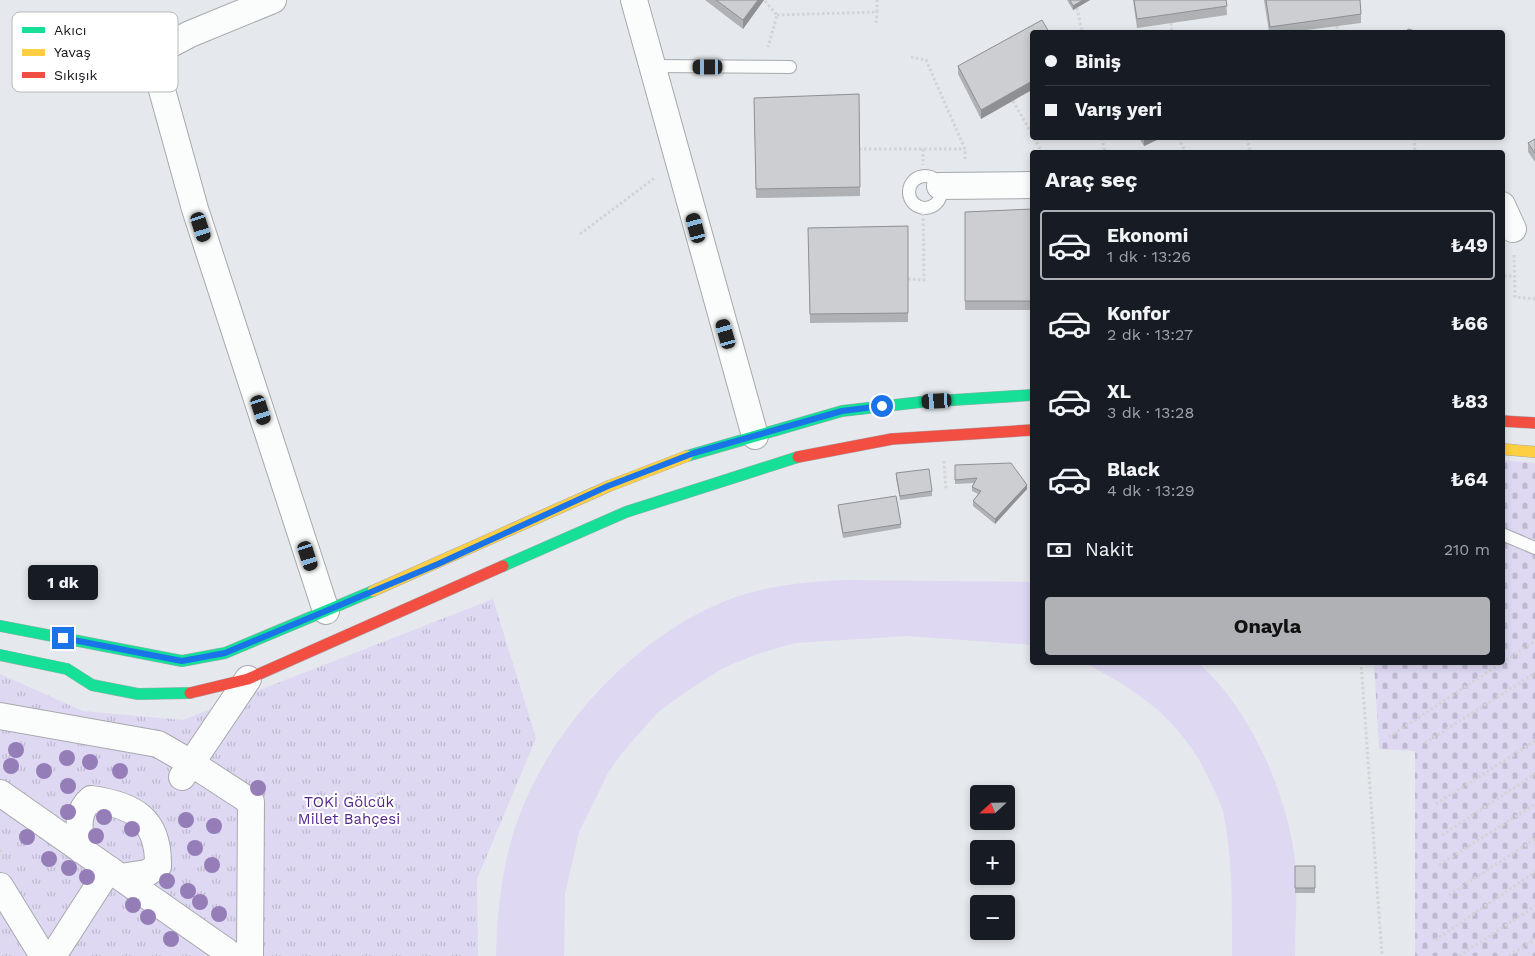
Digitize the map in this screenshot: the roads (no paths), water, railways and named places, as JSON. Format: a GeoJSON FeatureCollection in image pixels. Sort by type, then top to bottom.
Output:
{"type":"FeatureCollection","features":[{"type":"Feature","properties":{"kind":"main road"},"geometry":{"type":"LineString","coordinates":[[0,626],[182,661],[225,653],[438,564],[608,486],[694,453],[842,411],[920,402],[1030,395]]}},
{"type":"Feature","properties":{"kind":"main road"},"geometry":{"type":"LineString","coordinates":[[1505,421],[1535,423]]}},
{"type":"Feature","properties":{"kind":"main road"},"geometry":{"type":"LineString","coordinates":[[0,655],[67,669],[92,685],[138,694],[190,693],[248,679],[626,512],[676,495],[798,457],[892,439],[1030,430]]}},
{"type":"Feature","properties":{"kind":"main road"},"geometry":{"type":"LineString","coordinates":[[1505,449],[1535,452]]}},
{"type":"Feature","properties":{"kind":"street"},"geometry":{"type":"LineString","coordinates":[[178,40],[273,0]]}},
{"type":"Feature","properties":{"kind":"street"},"geometry":{"type":"LineString","coordinates":[[634,0],[755,436]]}},
{"type":"Feature","properties":{"kind":"street"},"geometry":{"type":"LineString","coordinates":[[163,92],[195,209],[326,611]]}},
{"type":"Feature","properties":{"kind":"street"},"geometry":{"type":"LineString","coordinates":[[940,186],[1030,185]]}},
{"type":"Feature","properties":{"kind":"street"},"geometry":{"type":"LineString","coordinates":[[1505,212],[1513,229]]}},
{"type":"Feature","properties":{"kind":"street"},"geometry":{"type":"LineString","coordinates":[[187,770],[248,679]]}},
{"type":"Feature","properties":{"kind":"street"},"geometry":{"type":"LineString","coordinates":[[0,716],[158,744],[187,770],[251,802],[250,956]]}},
{"type":"Feature","properties":{"kind":"street"},"geometry":{"type":"LineString","coordinates":[[0,793],[233,956]]}},
{"type":"Feature","properties":{"kind":"street"},"geometry":{"type":"LineString","coordinates":[[81,850],[79,821],[82,807],[91,799],[114,802],[137,812],[152,830],[158,850],[158,866],[147,873],[114,873]]}},
{"type":"Feature","properties":{"kind":"street"},"geometry":{"type":"LineString","coordinates":[[52,956],[114,873]]}},
{"type":"Feature","properties":{"kind":"street"},"geometry":{"type":"LineString","coordinates":[[0,886],[43,956]]}},
{"type":"Feature","properties":{"kind":"lane"},"geometry":{"type":"LineString","coordinates":[[652,66],[790,67]]}},
{"type":"Feature","properties":{"kind":"lane"},"geometry":{"type":"LineString","coordinates":[[928,177],[940,186],[937,202],[933,206],[923,208],[913,203],[910,199],[909,188],[914,180],[928,177]]}},
{"type":"Feature","properties":{"kind":"lane"},"geometry":{"type":"LineString","coordinates":[[1505,535],[1535,548]]}},
{"type":"Feature","properties":{"kind":"park label","name":"TOKİ Gölcük Millet Bahçesi"},"geometry":{"type":"Point","coordinates":[349,810]}}]}
